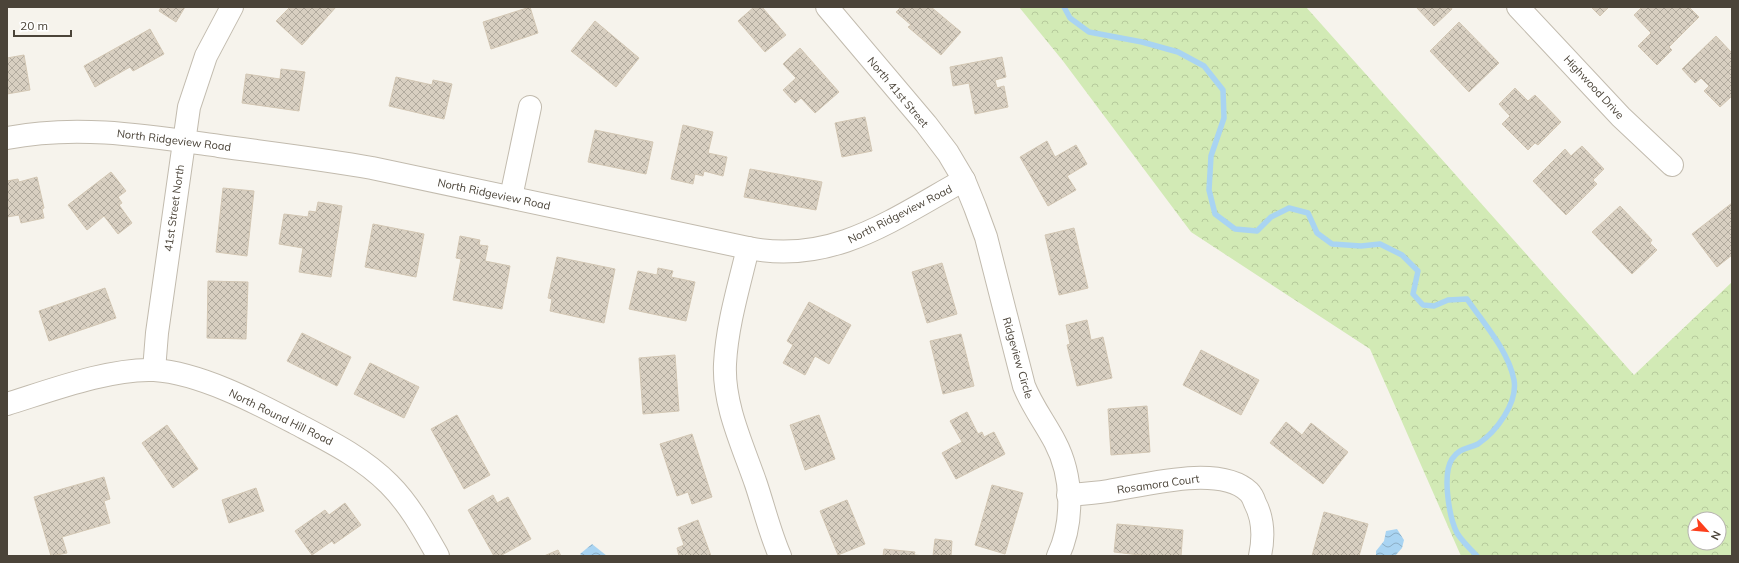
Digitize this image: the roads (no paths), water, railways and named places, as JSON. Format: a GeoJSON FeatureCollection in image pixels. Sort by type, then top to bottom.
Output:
{"type":"FeatureCollection","features":[{"type":"Feature","properties":{"kind":"street","name":"41st Street North"},"geometry":{"type":"LineString","coordinates":[[154,370],[157,333],[189,107],[199,73],[213,40],[232,7]]}},
{"type":"Feature","properties":{"kind":"street","name":"North 41st Street"},"geometry":{"type":"LineString","coordinates":[[827,7],[926,124],[948,153],[964,180]]}},
{"type":"Feature","properties":{"kind":"street","name":"Highwood Drive"},"geometry":{"type":"LineString","coordinates":[[1518,7],[1621,117],[1672,164]]}},
{"type":"Feature","properties":{"kind":"street"},"geometry":{"type":"LineString","coordinates":[[511,197],[530,107]]}},
{"type":"Feature","properties":{"kind":"street","name":"North Ridgeview Road"},"geometry":{"type":"LineString","coordinates":[[7,138],[50,132],[101,131],[129,133],[346,163],[761,251],[810,251],[843,243],[874,230],[964,180]]}},
{"type":"Feature","properties":{"kind":"street","name":"Ridgeview Circle"},"geometry":{"type":"LineString","coordinates":[[964,180],[976,207],[986,238],[1024,386],[1030,401],[1055,442],[1061,455],[1066,474],[1068,495],[1067,527],[1058,556]]}},
{"type":"Feature","properties":{"kind":"street"},"geometry":{"type":"LineString","coordinates":[[748,248],[729,332],[725,364],[726,387],[735,424],[780,556]]}},
{"type":"Feature","properties":{"kind":"street","name":"North Round Hill Road"},"geometry":{"type":"LineString","coordinates":[[7,404],[95,378],[135,371],[154,370],[191,378],[240,396],[340,446],[367,464],[402,498],[414,514],[438,556]]}},
{"type":"Feature","properties":{"kind":"street","name":"Rosamora Court"},"geometry":{"type":"LineString","coordinates":[[1068,495],[1107,491],[1200,477],[1218,478],[1235,483],[1250,493],[1259,511],[1263,529],[1263,543],[1260,556]]}},
{"type":"Feature","properties":{"kind":"water"},"geometry":{"type":"Polygon","coordinates":[[[1397,529],[1404,540],[1402,548],[1395,556],[1376,556],[1376,551],[1384,541],[1386,531],[1397,529]]]}},
{"type":"Feature","properties":{"kind":"water"},"geometry":{"type":"Polygon","coordinates":[[[592,544],[607,556],[582,556],[580,554],[592,544]]]}},
{"type":"Feature","properties":{"kind":"waterway"},"geometry":{"type":"LineString","coordinates":[[1064,7],[1070,18],[1089,32],[1142,42],[1178,52],[1204,66],[1223,90],[1224,118],[1211,156],[1209,190],[1215,214],[1235,229],[1257,231],[1271,217],[1289,208],[1308,213],[1317,233],[1332,244],[1361,246],[1380,244],[1402,255],[1418,271],[1413,294],[1423,305],[1434,306],[1448,300],[1467,299],[1507,358],[1514,380],[1513,398],[1498,425],[1478,444],[1464,449],[1455,455],[1449,466],[1447,475],[1449,507],[1454,526],[1461,539],[1477,556]]}}]}
